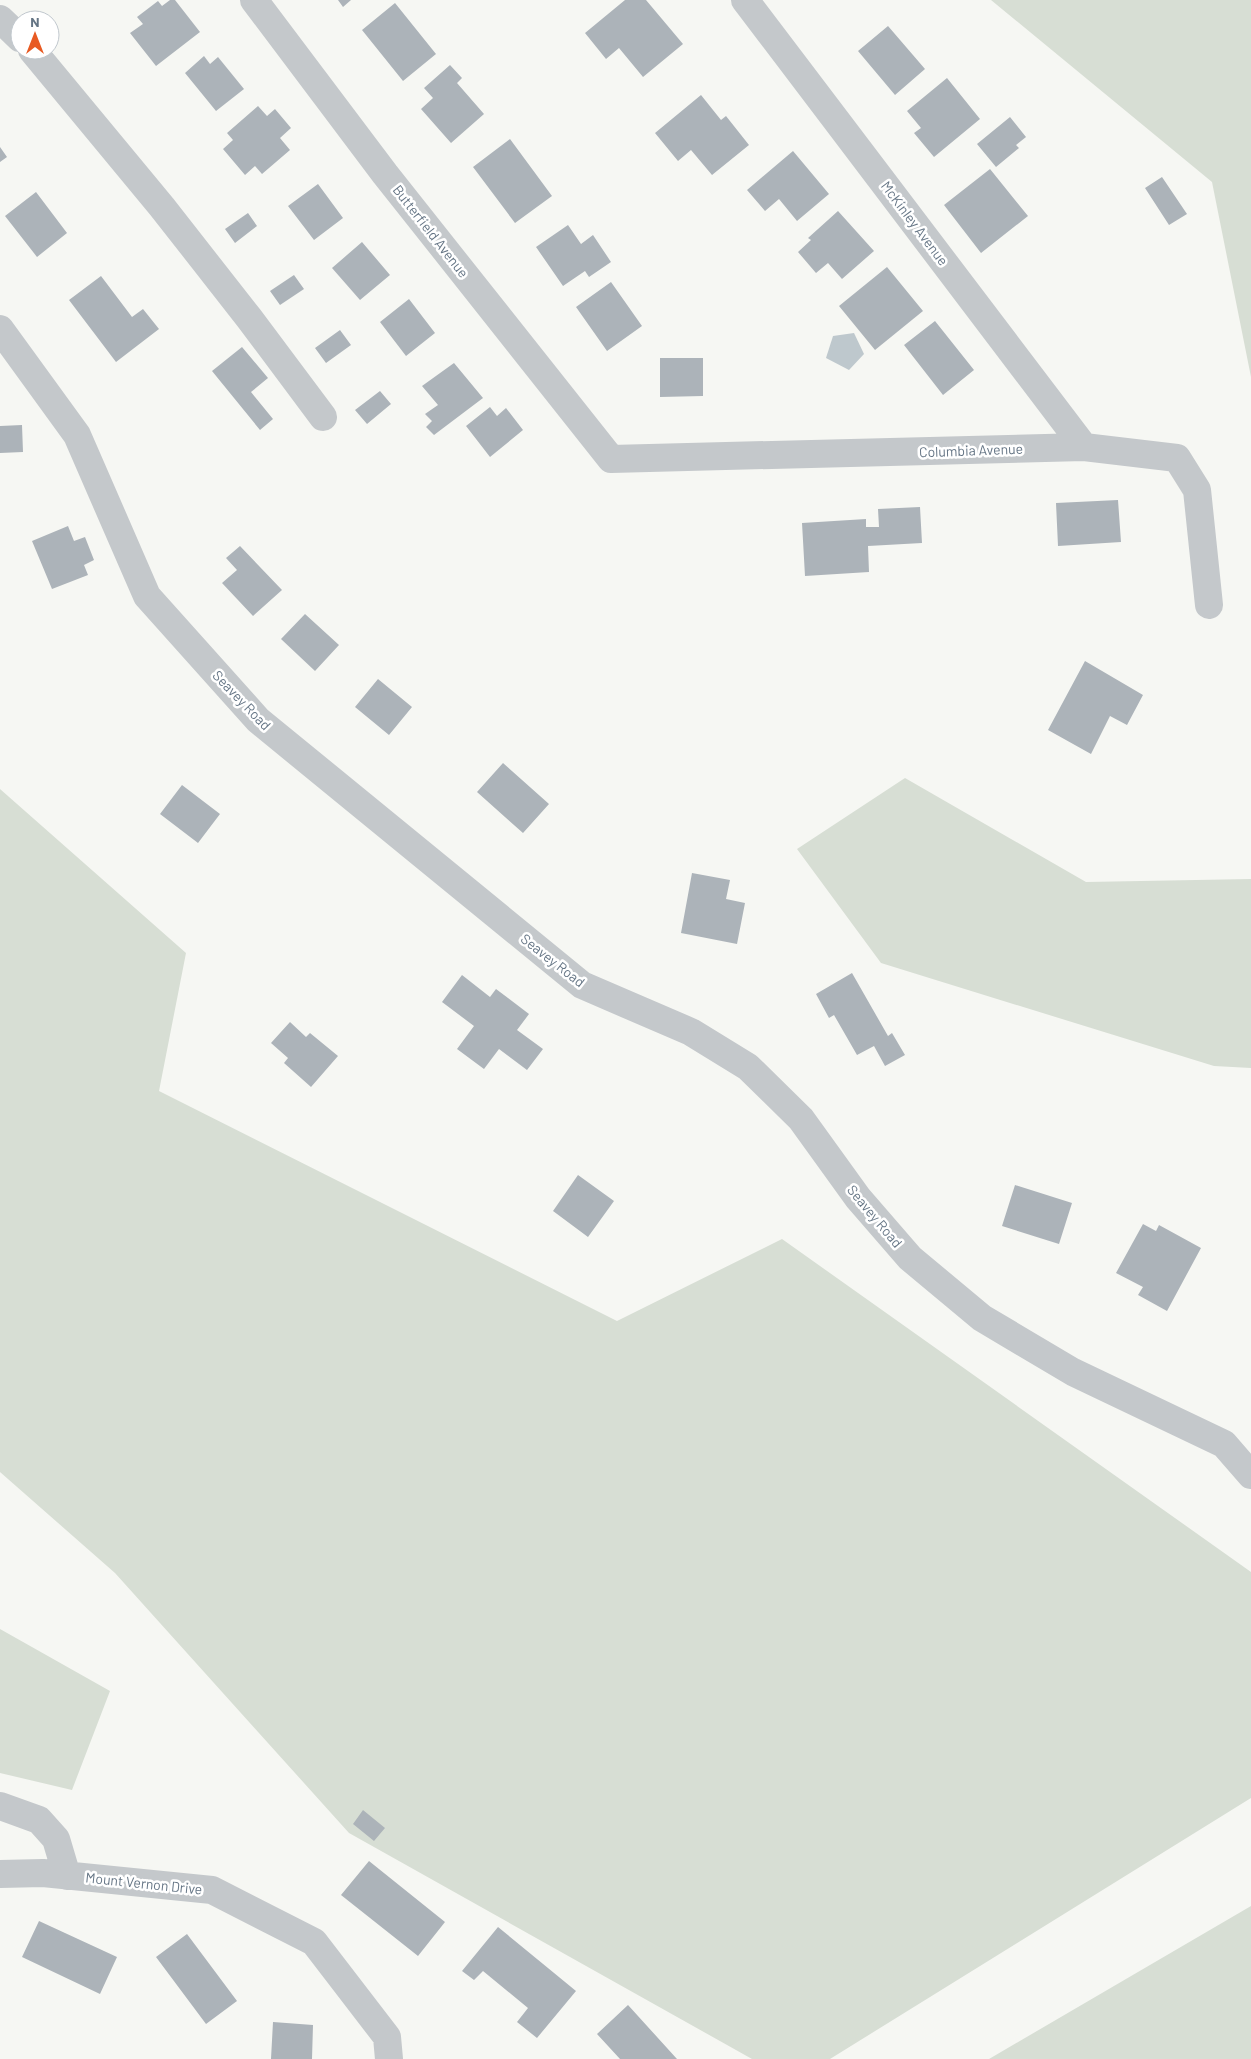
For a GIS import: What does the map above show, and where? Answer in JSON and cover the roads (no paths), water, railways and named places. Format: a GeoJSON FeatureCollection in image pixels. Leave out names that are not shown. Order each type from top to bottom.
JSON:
{"type":"FeatureCollection","features":[{"type":"Feature","properties":{"kind":"street","name":"Butterfield Avenue"},"geometry":{"type":"LineString","coordinates":[[254,0],[386,174],[611,459]]}},
{"type":"Feature","properties":{"kind":"street","name":"McKinley Avenue"},"geometry":{"type":"LineString","coordinates":[[745,0],[1084,447]]}},
{"type":"Feature","properties":{"kind":"street"},"geometry":{"type":"LineString","coordinates":[[0,19],[10,28]]}},
{"type":"Feature","properties":{"kind":"street"},"geometry":{"type":"LineString","coordinates":[[40,60],[168,214],[323,417]]}},
{"type":"Feature","properties":{"kind":"street","name":"Seavey Road"},"geometry":{"type":"LineString","coordinates":[[0,329],[77,435],[147,596],[258,720],[582,985],[691,1032],[748,1068],[801,1119],[858,1198],[910,1258],[982,1318],[1073,1372],[1224,1444],[1251,1475]]}},
{"type":"Feature","properties":{"kind":"street","name":"Columbia Avenue"},"geometry":{"type":"LineString","coordinates":[[611,459],[1084,447],[1177,458],[1197,490],[1209,605]]}},
{"type":"Feature","properties":{"kind":"street"},"geometry":{"type":"LineString","coordinates":[[0,1806],[39,1820],[56,1840],[68,1876]]}},
{"type":"Feature","properties":{"kind":"street","name":"Mount Vernon Drive"},"geometry":{"type":"LineString","coordinates":[[0,1874],[43,1873],[212,1890],[314,1942],[387,2037],[389,2059]]}}]}
